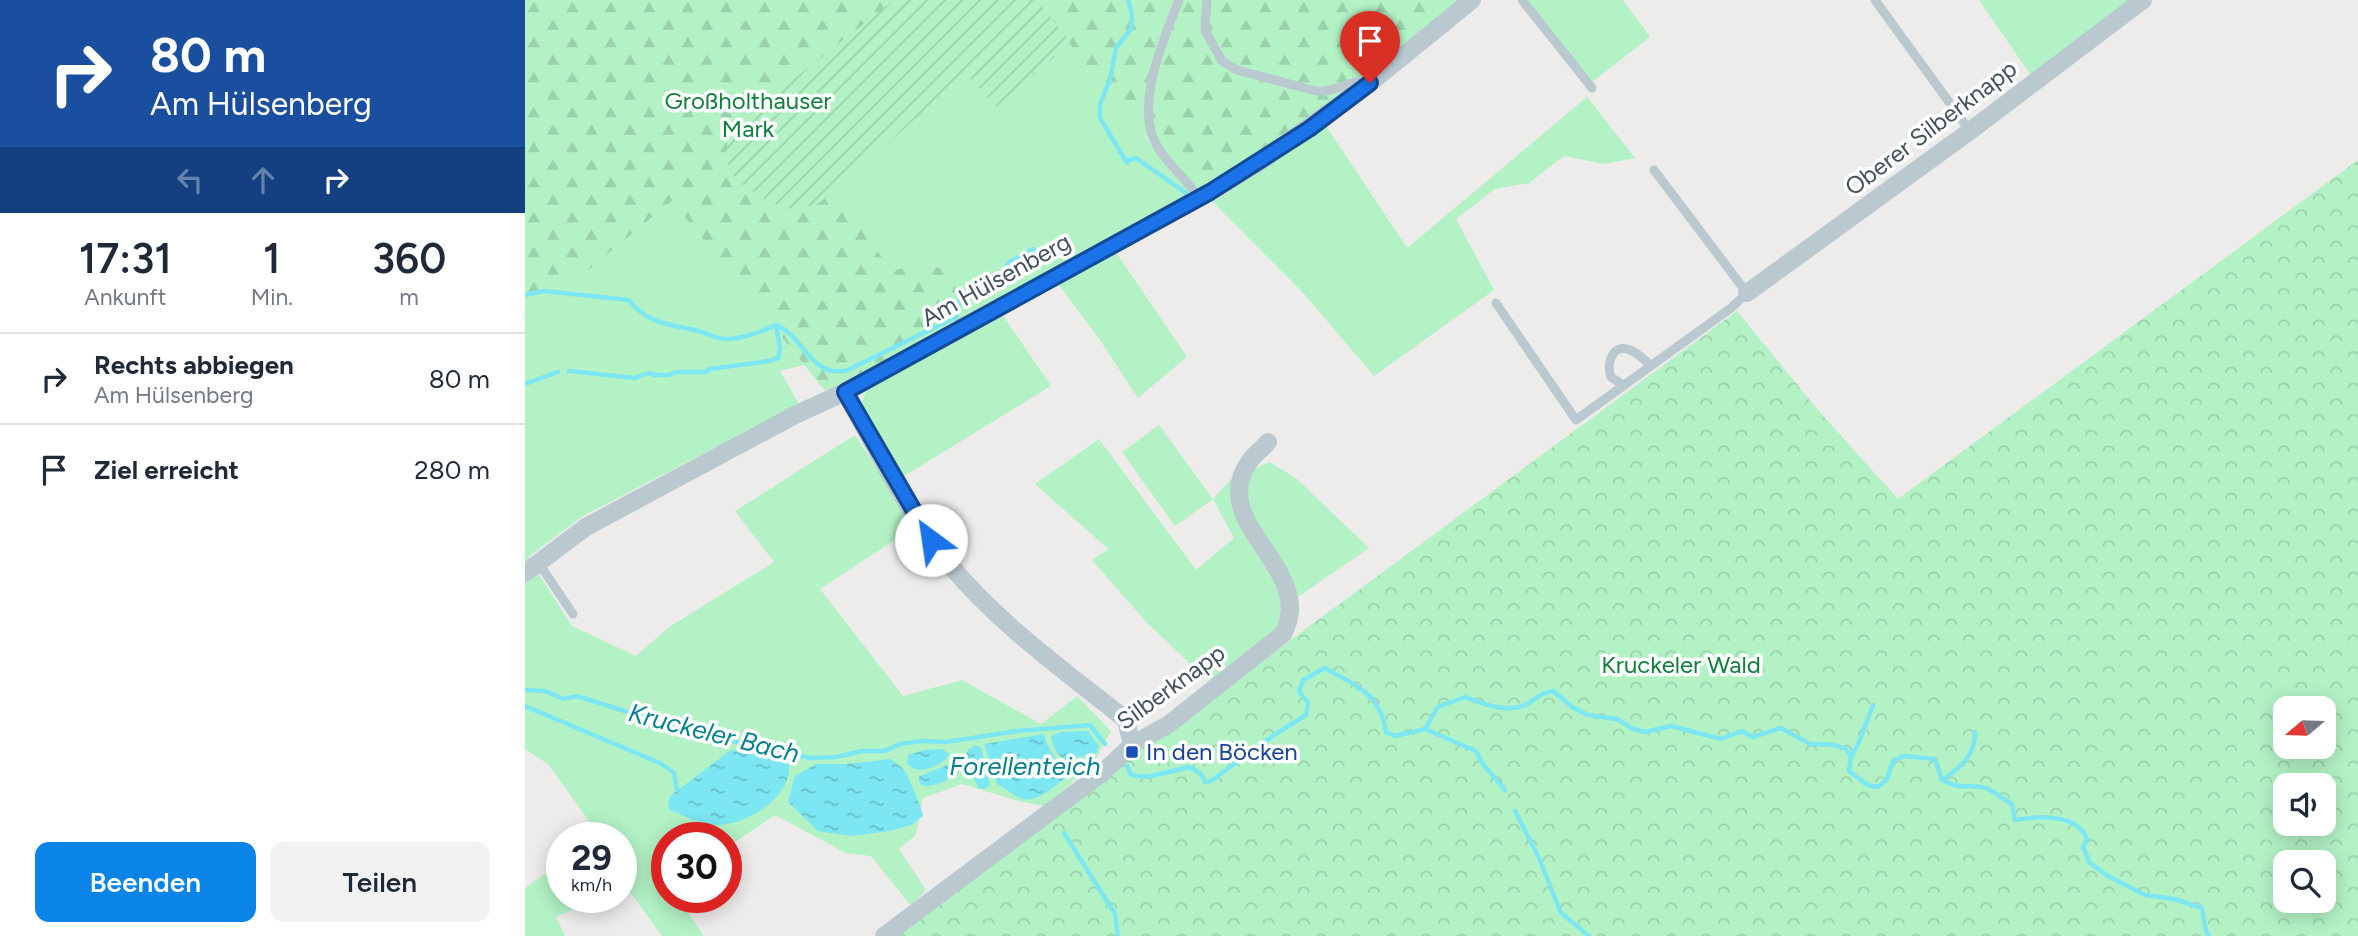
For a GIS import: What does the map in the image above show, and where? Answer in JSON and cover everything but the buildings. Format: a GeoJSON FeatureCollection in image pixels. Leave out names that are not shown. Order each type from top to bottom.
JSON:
{"type":"FeatureCollection","features":[{"type":"Feature","properties":{"kind":"street","name":"Am Hülsenberg"},"geometry":{"type":"LineString","coordinates":[[531,568],[586,527],[795,415],[845,392],[1199,198],[1309,129],[1472,0]]}},
{"type":"Feature","properties":{"kind":"street","name":"Oberer Silberknapp"},"geometry":{"type":"LineString","coordinates":[[1747,293],[1970,131],[2143,0]]}},
{"type":"Feature","properties":{"kind":"street"},"geometry":{"type":"LineString","coordinates":[[845,392],[920,523],[951,567],[1004,621],[1126,720],[1132,745]]}},
{"type":"Feature","properties":{"kind":"street","name":"Silberknapp"},"geometry":{"type":"LineString","coordinates":[[884,936],[1103,773],[1132,745],[1170,724],[1283,634],[1291,610],[1287,588],[1278,567],[1247,523],[1240,503],[1241,483],[1248,463],[1268,442]]}},
{"type":"Feature","properties":{"kind":"lane"},"geometry":{"type":"LineString","coordinates":[[1179,0],[1164,38],[1148,112],[1153,138],[1199,198]]}},
{"type":"Feature","properties":{"kind":"lane"},"geometry":{"type":"LineString","coordinates":[[1207,0],[1205,30],[1222,61],[1237,70],[1317,91],[1328,92],[1359,80],[1370,83]]}},
{"type":"Feature","properties":{"kind":"lane"},"geometry":{"type":"LineString","coordinates":[[1522,0],[1592,88]]}},
{"type":"Feature","properties":{"kind":"lane"},"geometry":{"type":"LineString","coordinates":[[1875,0],[1970,131]]}},
{"type":"Feature","properties":{"kind":"lane"},"geometry":{"type":"LineString","coordinates":[[1654,170],[1747,293]]}},
{"type":"Feature","properties":{"kind":"lane","name":"Oberer Silberknapp"},"geometry":{"type":"LineString","coordinates":[[1496,303],[1576,420],[1747,293]]}},
{"type":"Feature","properties":{"kind":"lane"},"geometry":{"type":"LineString","coordinates":[[1623,386],[1611,377],[1608,369],[1608,361],[1612,355],[1625,349],[1631,350],[1650,365]]}},
{"type":"Feature","properties":{"kind":"lane"},"geometry":{"type":"LineString","coordinates":[[531,568],[573,614]]}},
{"type":"Feature","properties":{"kind":"green space","name":"Großholthauser Mark"},"geometry":{"type":"Polygon","coordinates":[[[525,0],[1466,0],[1297,134],[1191,197],[1153,144],[1125,115],[1070,44],[996,107],[967,74],[833,191],[892,271],[922,264],[945,269],[971,313],[826,392],[672,201],[566,288],[525,317],[525,0]]]}},
{"type":"Feature","properties":{"kind":"green space"},"geometry":{"type":"Polygon","coordinates":[[[894,0],[1037,0],[1070,42],[996,107],[967,74],[819,203],[798,209],[783,207],[743,185],[735,177],[727,161],[727,144],[732,128],[894,0]]]}},
{"type":"Feature","properties":{"kind":"green space"},"geometry":{"type":"Polygon","coordinates":[[[1526,0],[1623,0],[1650,37],[1592,82],[1526,0]]]}},
{"type":"Feature","properties":{"kind":"green space"},"geometry":{"type":"Polygon","coordinates":[[[1979,0],[2133,0],[2032,77],[1979,0]]]}},
{"type":"Feature","properties":{"kind":"green space"},"geometry":{"type":"Polygon","coordinates":[[[1070,44],[1191,197],[971,313],[945,269],[922,264],[892,272],[833,191],[967,74],[996,107],[1070,44]]]}},
{"type":"Feature","properties":{"kind":"green space"},"geometry":{"type":"Polygon","coordinates":[[[1587,97],[1635,158],[1604,164],[1564,156],[1529,183],[1495,189],[1456,219],[1494,290],[1374,376],[1305,295],[1213,202],[1326,126],[1407,248],[1587,97]]]}},
{"type":"Feature","properties":{"kind":"green space","name":"Kruckeler Wald"},"geometry":{"type":"Polygon","coordinates":[[[2358,160],[2358,936],[893,936],[1737,311],[1817,409],[1898,499],[2358,160]]]}},
{"type":"Feature","properties":{"kind":"green space"},"geometry":{"type":"Polygon","coordinates":[[[672,201],[804,365],[780,371],[799,404],[583,516],[528,557],[572,626],[636,656],[669,627],[774,562],[735,511],[855,435],[915,527],[820,589],[903,696],[962,680],[1041,724],[1077,696],[1111,731],[1093,764],[1045,806],[962,784],[923,798],[916,835],[899,849],[926,890],[911,906],[871,856],[846,853],[775,815],[742,837],[742,822],[651,822],[651,913],[688,913],[704,936],[662,936],[637,902],[637,822],[590,822],[548,764],[525,749],[525,317],[566,288],[672,201]]]}},
{"type":"Feature","properties":{"kind":"green space"},"geometry":{"type":"Polygon","coordinates":[[[1111,245],[1187,357],[1138,398],[1100,340],[1053,277],[1111,245]]]}},
{"type":"Feature","properties":{"kind":"green space"},"geometry":{"type":"Polygon","coordinates":[[[1000,311],[1051,386],[901,478],[861,405],[867,388],[1000,311]]]}},
{"type":"Feature","properties":{"kind":"green space"},"geometry":{"type":"Polygon","coordinates":[[[1159,425],[1213,499],[1175,526],[1122,452],[1159,425]]]}},
{"type":"Feature","properties":{"kind":"green space"},"geometry":{"type":"Polygon","coordinates":[[[1099,439],[1196,570],[1234,538],[1213,499],[1232,478],[1270,462],[1297,479],[1369,548],[1298,597],[1300,612],[1289,635],[1217,689],[1147,623],[1092,560],[1108,549],[1035,484],[1099,439]]]}},
{"type":"Feature","properties":{"kind":"green space"},"geometry":{"type":"Polygon","coordinates":[[[546,873],[546,913],[565,913],[556,917],[565,936],[525,936],[525,888],[546,873]]]}},
{"type":"Feature","properties":{"kind":"water","name":"Forellenteich"},"geometry":{"type":"Polygon","coordinates":[[[1088,731],[1099,746],[1096,753],[1066,760],[1055,750],[1051,736],[1061,732],[1088,731]]]}},
{"type":"Feature","properties":{"kind":"water","name":"Forellenteich"},"geometry":{"type":"Polygon","coordinates":[[[1044,734],[1065,778],[1043,795],[1030,799],[1018,797],[997,784],[984,744],[1044,734]]]}},
{"type":"Feature","properties":{"kind":"water","name":"Forellenteich"},"geometry":{"type":"Polygon","coordinates":[[[976,745],[981,747],[990,785],[985,789],[978,788],[965,755],[976,745]]]}},
{"type":"Feature","properties":{"kind":"water"},"geometry":{"type":"Polygon","coordinates":[[[942,749],[950,754],[936,766],[917,769],[907,763],[908,755],[924,750],[942,749]]]}},
{"type":"Feature","properties":{"kind":"water"},"geometry":{"type":"Polygon","coordinates":[[[731,750],[789,764],[788,777],[773,800],[761,810],[733,822],[699,822],[670,810],[670,796],[731,750]]]}},
{"type":"Feature","properties":{"kind":"water"},"geometry":{"type":"Polygon","coordinates":[[[891,759],[905,771],[923,816],[911,825],[890,831],[851,836],[818,831],[788,802],[795,776],[816,764],[891,759]]]}},
{"type":"Feature","properties":{"kind":"water"},"geometry":{"type":"Polygon","coordinates":[[[947,765],[952,767],[954,774],[951,777],[934,785],[921,785],[918,779],[920,776],[947,765]]]}},
{"type":"Feature","properties":{"kind":"waterway"},"geometry":{"type":"LineString","coordinates":[[1127,163],[1100,118],[1100,104],[1110,80],[1116,48],[1131,29],[1132,14],[1128,0]]}},
{"type":"Feature","properties":{"kind":"waterway"},"geometry":{"type":"LineString","coordinates":[[1126,161],[1136,158],[1186,193]]}},
{"type":"Feature","properties":{"kind":"waterway"},"geometry":{"type":"LineString","coordinates":[[976,288],[998,277],[1010,262],[1033,249]]}},
{"type":"Feature","properties":{"kind":"waterway"},"geometry":{"type":"LineString","coordinates":[[525,295],[544,291],[629,300],[653,319],[722,339],[747,336],[776,325],[790,334],[814,361],[831,371],[846,371],[956,317],[960,299]]}},
{"type":"Feature","properties":{"kind":"waterway"},"geometry":{"type":"LineString","coordinates":[[569,371],[635,378],[648,373],[669,375],[676,372],[705,372],[710,369],[769,361],[778,358],[780,348],[776,325]]}},
{"type":"Feature","properties":{"kind":"waterway"},"geometry":{"type":"LineString","coordinates":[[525,384],[558,372]]}},
{"type":"Feature","properties":{"kind":"waterway","name":"Kruckeler Bach"},"geometry":{"type":"LineString","coordinates":[[1127,766],[1131,775],[1147,777],[1190,767],[1201,774],[1205,782],[1211,781],[1306,715],[1308,703],[1299,691],[1303,680],[1325,668],[1365,692],[1379,708],[1386,732],[1395,736],[1425,729],[1438,707],[1465,697],[1496,707],[1512,708],[1520,707],[1553,691],[1572,707],[1588,715],[1617,719],[1633,729],[1645,732],[1671,726],[1721,739],[1742,731],[1753,737],[1781,728],[1810,744],[1835,745],[1846,749],[1851,757],[1849,771],[1867,785],[1878,787],[1887,779],[1893,761],[1903,756],[1935,759],[1942,780],[1957,786],[1990,790],[2012,804],[2015,820],[2045,817],[2075,824],[2087,839],[2083,847],[2090,863],[2108,876],[2145,895],[2174,899],[2202,908],[2209,936]]}},
{"type":"Feature","properties":{"kind":"waterway","name":"Kruckeler Bach"},"geometry":{"type":"LineString","coordinates":[[525,690],[545,691],[564,699],[577,696],[691,732],[811,758],[836,757],[862,751],[885,751],[900,744],[922,741],[946,742],[1017,731],[1090,725],[1105,744]]}},
{"type":"Feature","properties":{"kind":"waterway"},"geometry":{"type":"LineString","coordinates":[[1851,757],[1873,705]]}},
{"type":"Feature","properties":{"kind":"waterway"},"geometry":{"type":"LineString","coordinates":[[525,706],[660,763],[674,773],[677,790]]}},
{"type":"Feature","properties":{"kind":"waterway"},"geometry":{"type":"LineString","coordinates":[[1425,729],[1476,751],[1483,764],[1505,790]]}},
{"type":"Feature","properties":{"kind":"waterway"},"geometry":{"type":"LineString","coordinates":[[1942,780],[1966,760],[1973,748],[1975,732]]}},
{"type":"Feature","properties":{"kind":"waterway"},"geometry":{"type":"LineString","coordinates":[[1515,811],[1539,858],[1561,913],[1589,936]]}},
{"type":"Feature","properties":{"kind":"waterway"},"geometry":{"type":"LineString","coordinates":[[1064,833],[1115,914],[1118,936]]}},
{"type":"Feature","properties":{"kind":"place","name":"In den Böcken"},"geometry":{"type":"Point","coordinates":[1132,752]}},
{"type":"Feature","properties":{"kind":"route"},"geometry":{"type":"LineString","coordinates":[[931,540],[845,392],[1210,192],[1309,129],[1370,83]]}}]}
